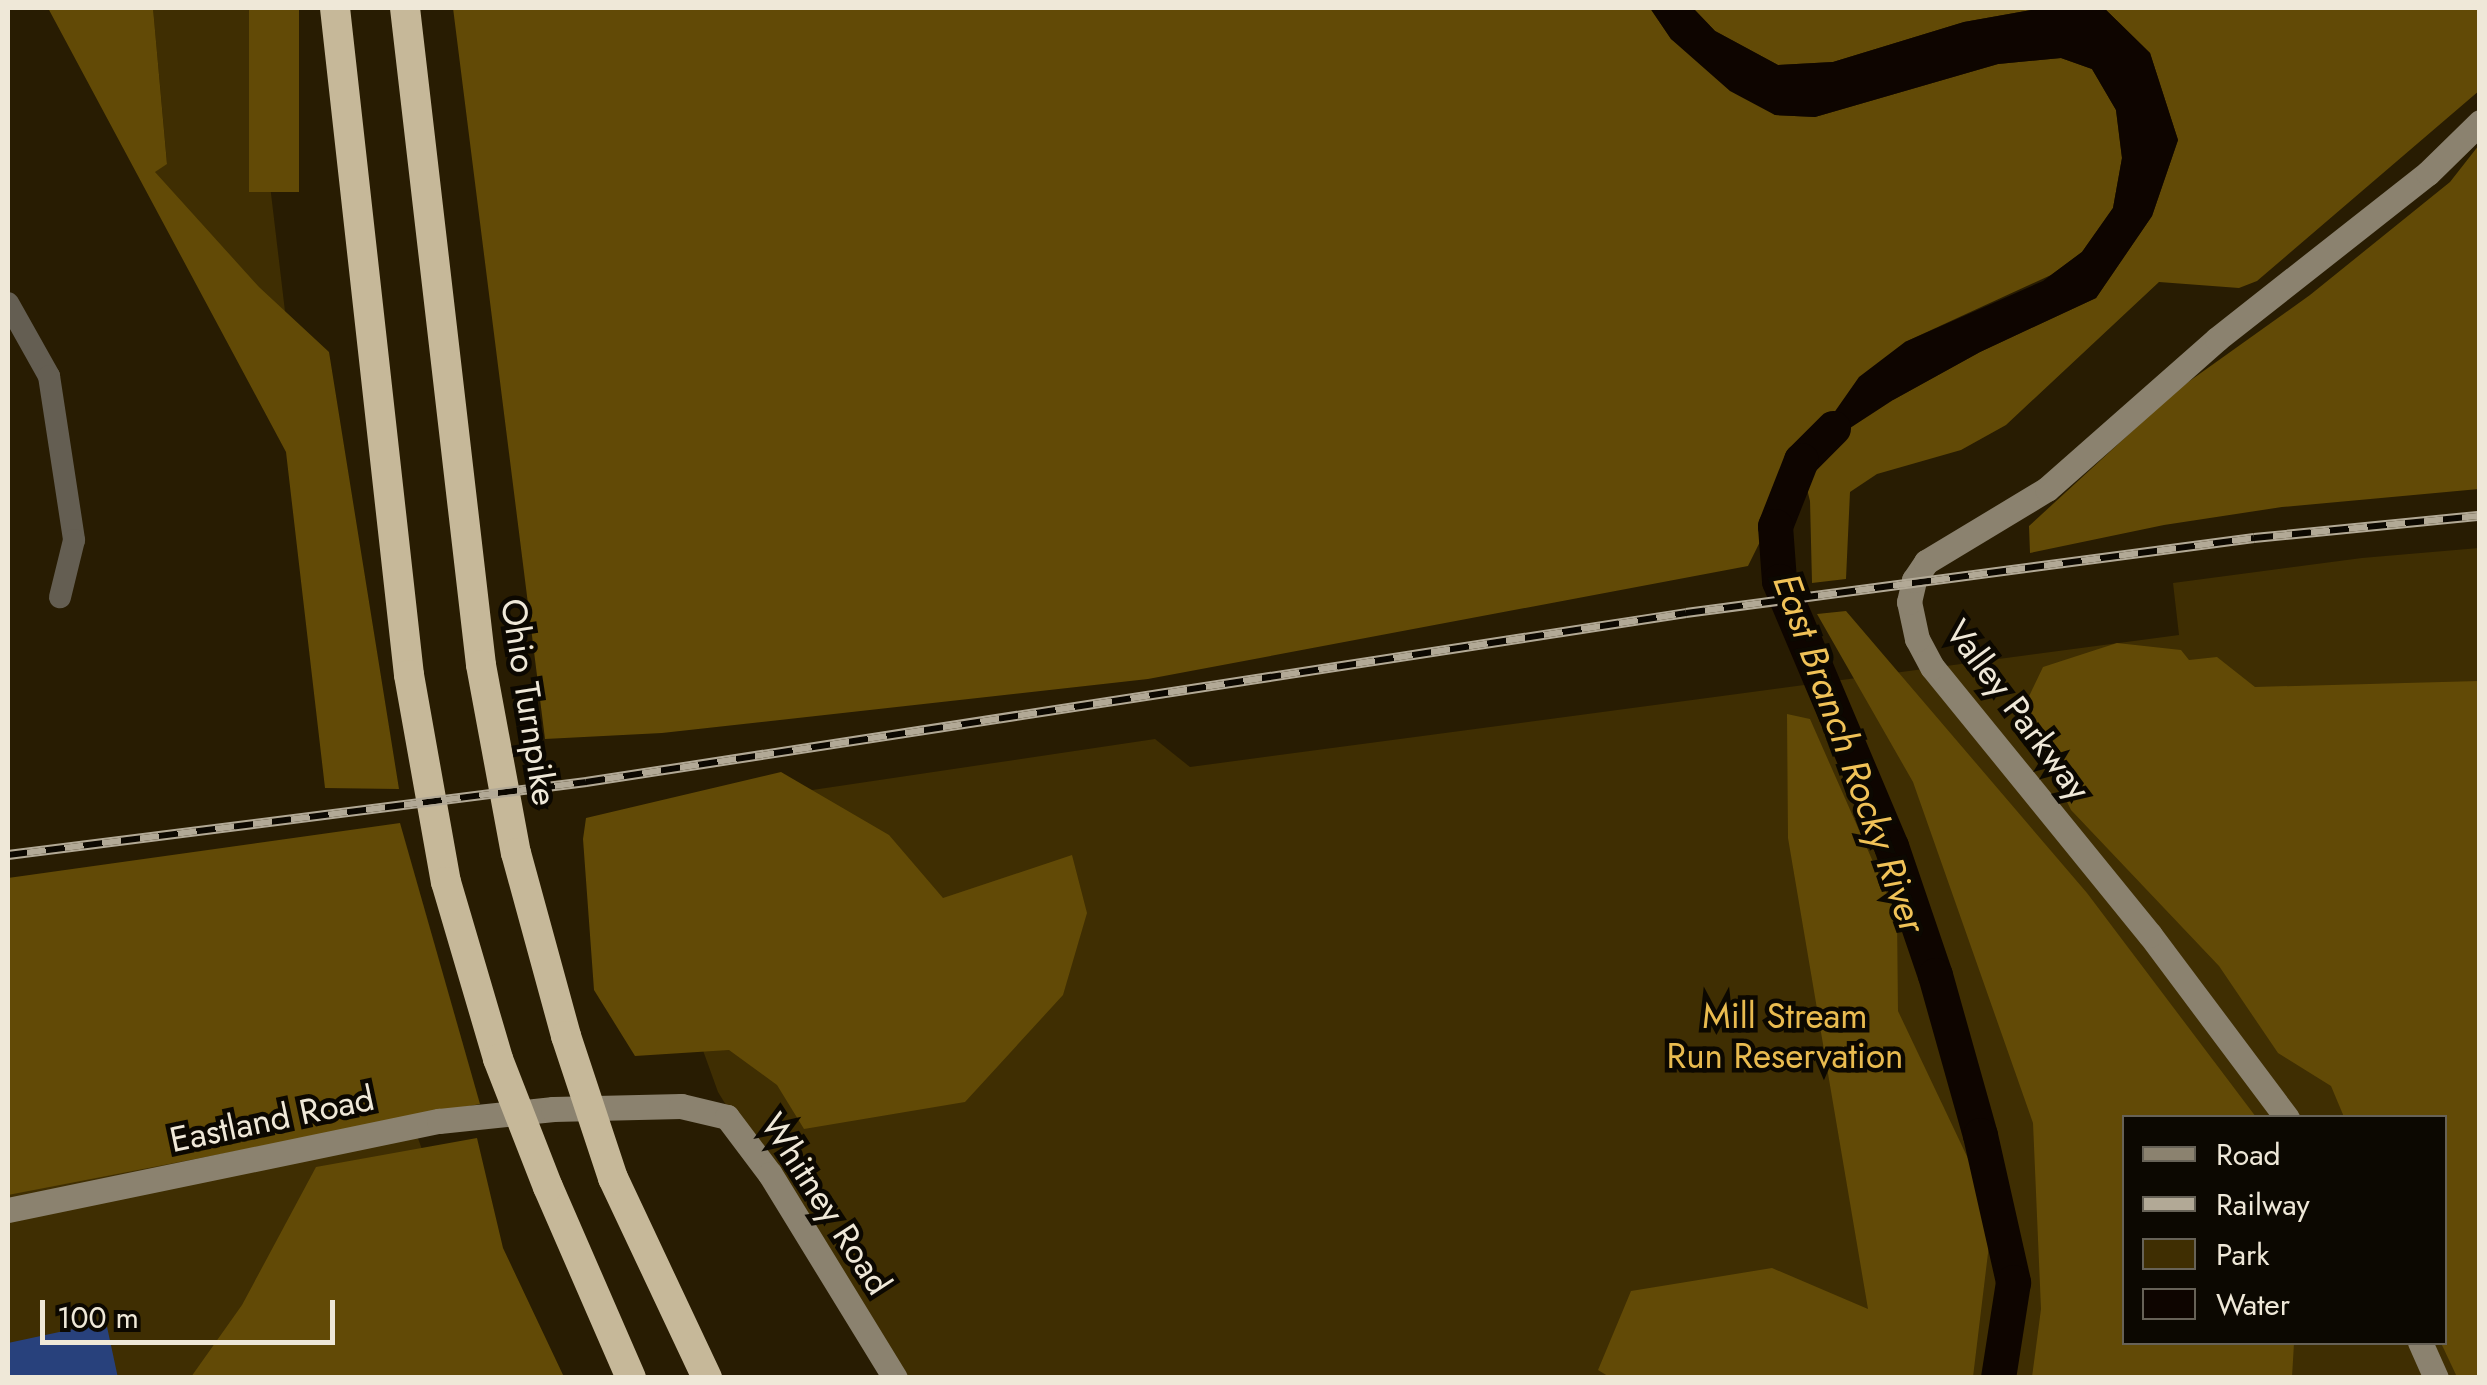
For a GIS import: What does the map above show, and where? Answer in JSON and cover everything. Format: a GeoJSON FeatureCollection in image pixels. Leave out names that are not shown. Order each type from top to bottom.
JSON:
{"type":"FeatureCollection","features":[{"type":"Feature","properties":{"kind":"highway"},"geometry":{"type":"LineString","coordinates":[[335,8],[408,674],[446,882],[498,1059],[630,1378]]}},
{"type":"Feature","properties":{"kind":"highway","name":"Ohio Turnpike"},"geometry":{"type":"LineString","coordinates":[[405,8],[481,665],[516,852],[566,1036],[613,1178],[706,1378]]}},
{"type":"Feature","properties":{"kind":"street","name":"Valley Parkway"},"geometry":{"type":"LineString","coordinates":[[2285,1115],[2150,935],[1932,667],[1916,639],[1909,602],[1914,580],[1926,562],[2047,489],[2216,339],[2428,173],[2480,122]]}},
{"type":"Feature","properties":{"kind":"street"},"geometry":{"type":"LineString","coordinates":[[8,303],[49,376],[74,540],[60,597]]}},
{"type":"Feature","properties":{"kind":"street","name":"Whitney Road"},"geometry":{"type":"LineString","coordinates":[[553,1109],[681,1106],[727,1117],[770,1174],[895,1378]]}},
{"type":"Feature","properties":{"kind":"street","name":"Eastland Road"},"geometry":{"type":"LineString","coordinates":[[8,1210],[439,1121],[553,1109]]}},
{"type":"Feature","properties":{"kind":"street"},"geometry":{"type":"LineString","coordinates":[[2421,1345],[2436,1378]]}},
{"type":"Feature","properties":{"kind":"green space"},"geometry":{"type":"Polygon","coordinates":[[[153,8],[249,8],[296,404],[154,171],[167,163],[153,8]]]}},
{"type":"Feature","properties":{"kind":"green space","name":"Mill Stream Run Reservation"},"geometry":{"type":"Polygon","coordinates":[[[2479,548],[2479,1377],[893,1377],[718,1092],[696,1031],[638,816],[1155,739],[1190,767],[2179,635],[2173,583],[2362,558],[2479,548]]]}},
{"type":"Feature","properties":{"kind":"green space"},"geometry":{"type":"Polygon","coordinates":[[[8,905],[415,1130],[462,1260],[513,1377],[8,1377],[8,905]]]}},
{"type":"Feature","properties":{"kind":"shaded area"},"geometry":{"type":"Polygon","coordinates":[[[48,8],[153,8],[167,164],[155,172],[259,287],[329,352],[399,789],[325,788],[286,452],[48,8]]]}},
{"type":"Feature","properties":{"kind":"shaded area"},"geometry":{"type":"Polygon","coordinates":[[[249,8],[299,8],[299,192],[249,192],[249,8]]]}},
{"type":"Feature","properties":{"kind":"shaded area"},"geometry":{"type":"Polygon","coordinates":[[[453,8],[1650,8],[1671,39],[1775,115],[1815,117],[1998,64],[2061,58],[2092,69],[2116,110],[2122,158],[2113,208],[2082,252],[2051,275],[1905,342],[1893,400],[1980,352],[2096,298],[2152,216],[2178,140],[2150,53],[2104,8],[2479,8],[2480,90],[2257,281],[2239,288],[2159,282],[2006,425],[1961,450],[1877,474],[1850,492],[1846,579],[1812,583],[1810,501],[1800,461],[1748,566],[1148,679],[662,733],[545,739],[453,8]]]}},
{"type":"Feature","properties":{"kind":"shaded area"},"geometry":{"type":"Polygon","coordinates":[[[1693,8],[2042,8],[1964,22],[1833,62],[1778,65],[1715,31],[1693,8]]]}},
{"type":"Feature","properties":{"kind":"shaded area"},"geometry":{"type":"Polygon","coordinates":[[[2479,145],[2479,489],[2282,507],[2164,525],[2030,553],[2029,526],[2177,390],[2310,295],[2450,182],[2479,145]]]}},
{"type":"Feature","properties":{"kind":"shaded area"},"geometry":{"type":"Polygon","coordinates":[[[1846,611],[2087,893],[2254,1115],[2122,1115],[2122,1345],[2294,1345],[2292,1377],[2032,1377],[2041,1309],[2033,1123],[1913,782],[1817,614],[1846,611]]]}},
{"type":"Feature","properties":{"kind":"shaded area"},"geometry":{"type":"Polygon","coordinates":[[[2117,643],[2181,650],[2189,660],[2217,657],[2255,687],[2479,681],[2479,1377],[2457,1377],[2442,1345],[2447,1345],[2447,1115],[2343,1115],[2331,1086],[2278,1053],[2219,966],[2071,810],[2022,711],[2043,667],[2117,643]]]}},
{"type":"Feature","properties":{"kind":"shaded area"},"geometry":{"type":"Polygon","coordinates":[[[1787,714],[1810,719],[1897,916],[1898,1011],[1973,1169],[1989,1245],[1973,1377],[1611,1378],[1598,1370],[1631,1291],[1772,1268],[1868,1309],[1788,838],[1787,714]]]}},
{"type":"Feature","properties":{"kind":"shaded area"},"geometry":{"type":"Polygon","coordinates":[[[781,772],[889,835],[943,898],[1072,855],[1087,913],[1063,995],[965,1102],[804,1129],[777,1085],[729,1050],[635,1056],[594,990],[583,839],[586,818],[781,772]]]}},
{"type":"Feature","properties":{"kind":"shaded area"},"geometry":{"type":"Polygon","coordinates":[[[400,823],[480,1104],[8,1195],[8,878],[400,823]]]}},
{"type":"Feature","properties":{"kind":"shaded area"},"geometry":{"type":"Polygon","coordinates":[[[477,1138],[503,1248],[564,1377],[191,1377],[242,1305],[316,1167],[477,1138]]]}},
{"type":"Feature","properties":{"kind":"water"},"geometry":{"type":"Polygon","coordinates":[[[1650,8],[1693,8],[1715,31],[1778,65],[1833,62],[1964,22],[2042,8],[2104,8],[2150,53],[2178,140],[2152,216],[2096,298],[1980,352],[1893,400],[1801,460],[1859,377],[1905,342],[2043,281],[2082,252],[2113,208],[2122,158],[2116,110],[2092,69],[2061,58],[1998,64],[1815,117],[1775,115],[1730,91],[1671,39],[1650,8]]]}},
{"type":"Feature","properties":{"kind":"building"},"geometry":{"type":"Polygon","coordinates":[[[106,1322],[118,1378],[8,1378],[8,1343],[106,1322]]]}},
{"type":"Feature","properties":{"kind":"waterway","name":"East Branch Rocky River"},"geometry":{"type":"LineString","coordinates":[[1833,428],[1801,460],[1775,526],[1779,581],[1891,846],[1935,975],[1980,1135],[2013,1282],[1998,1378]]}},
{"type":"Feature","properties":{"kind":"railway"},"geometry":{"type":"LineString","coordinates":[[8,855],[586,782],[1686,613],[2254,538],[2480,516]]}}]}
